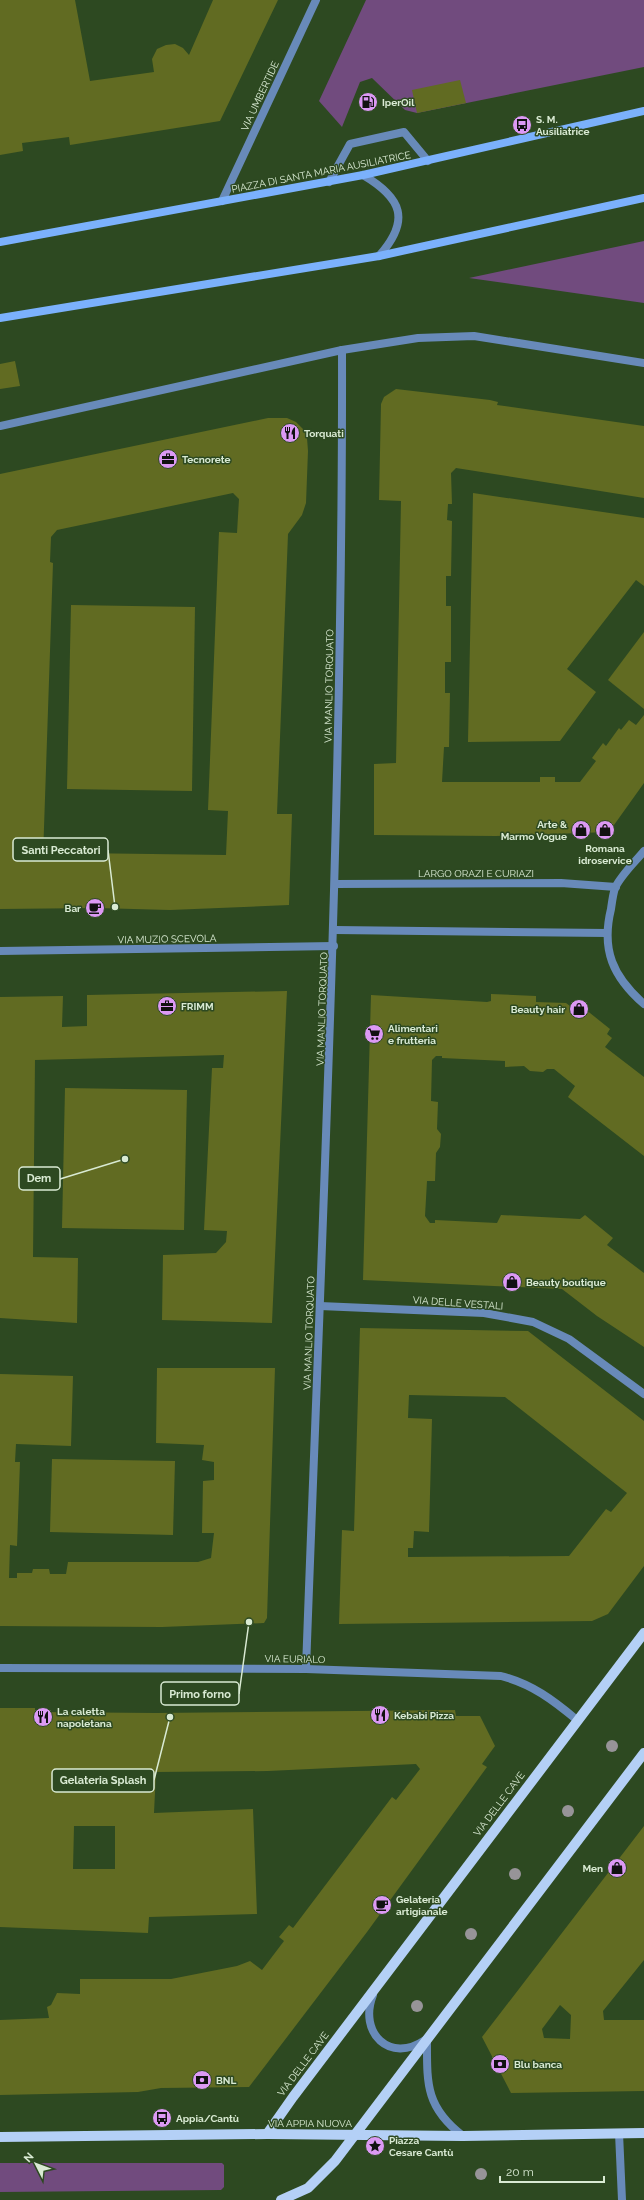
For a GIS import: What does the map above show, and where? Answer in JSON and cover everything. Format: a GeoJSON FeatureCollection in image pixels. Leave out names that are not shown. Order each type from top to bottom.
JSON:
{"type":"FeatureCollection","features":[{"type":"Feature","properties":{"kind":"main road","name":"PIAZZA DI SANTA MARIA AUSILIATRICE"},"geometry":{"type":"LineString","coordinates":[[0,242],[329,182],[644,111]]}},
{"type":"Feature","properties":{"kind":"main road"},"geometry":{"type":"LineString","coordinates":[[0,318],[379,256],[644,198]]}},
{"type":"Feature","properties":{"kind":"main road","name":"VIA DELLE CAVE"},"geometry":{"type":"LineString","coordinates":[[267,2134],[292,2097],[374,1991],[644,1633]]}},
{"type":"Feature","properties":{"kind":"main road","name":"VIA DELLE CAVE"},"geometry":{"type":"LineString","coordinates":[[355,2135],[644,1753]]}},
{"type":"Feature","properties":{"kind":"main road","name":"VIA APPIA NUOVA"},"geometry":{"type":"LineString","coordinates":[[0,2137],[267,2134],[463,2136],[644,2133]]}},
{"type":"Feature","properties":{"kind":"main road"},"geometry":{"type":"LineString","coordinates":[[281,2200],[297,2194],[318,2180],[355,2135]]}},
{"type":"Feature","properties":{"kind":"street","name":"VIA UMBERTIDE"},"geometry":{"type":"LineString","coordinates":[[222,201],[316,0]]}},
{"type":"Feature","properties":{"kind":"street"},"geometry":{"type":"LineString","coordinates":[[329,182],[350,144],[404,132],[428,160]]}},
{"type":"Feature","properties":{"kind":"street"},"geometry":{"type":"LineString","coordinates":[[363,175],[381,186],[391,195],[397,210],[398,226],[395,235],[379,256]]}},
{"type":"Feature","properties":{"kind":"street"},"geometry":{"type":"LineString","coordinates":[[0,426],[342,350],[418,338],[474,336],[644,362]]}},
{"type":"Feature","properties":{"kind":"street","name":"VIA MANLIO TORQUATO"},"geometry":{"type":"LineString","coordinates":[[306,1669],[335,930],[342,587],[342,350]]}},
{"type":"Feature","properties":{"kind":"street"},"geometry":{"type":"LineString","coordinates":[[644,851],[616,887],[607,933],[609,951],[616,972],[632,993],[644,1004]]}},
{"type":"Feature","properties":{"kind":"street","name":"LARGO ORAZI E CURIAZI"},"geometry":{"type":"LineString","coordinates":[[335,884],[561,882],[616,887]]}},
{"type":"Feature","properties":{"kind":"street"},"geometry":{"type":"LineString","coordinates":[[335,930],[607,933]]}},
{"type":"Feature","properties":{"kind":"street","name":"VIA MUZIO SCEVOLA"},"geometry":{"type":"LineString","coordinates":[[0,951],[334,946]]}},
{"type":"Feature","properties":{"kind":"street","name":"VIA DELLE VESTALI"},"geometry":{"type":"LineString","coordinates":[[320,1306],[484,1313],[533,1322],[569,1340],[644,1394]]}},
{"type":"Feature","properties":{"kind":"street","name":"VIA EURIALO"},"geometry":{"type":"LineString","coordinates":[[0,1668],[306,1669],[501,1676],[530,1686],[545,1694],[577,1720]]}},
{"type":"Feature","properties":{"kind":"street","name":"VIA DELLE CAVE"},"geometry":{"type":"LineString","coordinates":[[374,1991],[369,2005],[368,2018],[371,2029],[378,2039],[398,2048],[410,2047],[427,2039]]}},
{"type":"Feature","properties":{"kind":"street"},"geometry":{"type":"LineString","coordinates":[[427,2039],[427,2072],[431,2096],[442,2118],[463,2136]]}},
{"type":"Feature","properties":{"kind":"street"},"geometry":{"type":"LineString","coordinates":[[619,2133],[622,2200]]}},
{"type":"Feature","properties":{"kind":"shaded area"},"geometry":{"type":"Polygon","coordinates":[[[366,0],[644,0],[644,67],[417,113],[405,110],[372,78],[360,82],[342,127],[319,101],[366,0]]]}},
{"type":"Feature","properties":{"kind":"shaded area"},"geometry":{"type":"Polygon","coordinates":[[[644,241],[644,303],[469,278],[644,241]]]}},
{"type":"Feature","properties":{"kind":"shaded area"},"geometry":{"type":"Polygon","coordinates":[[[0,2163],[222,2163],[224,2165],[224,2187],[221,2190],[0,2192],[0,2163]]]}},
{"type":"Feature","properties":{"kind":"building"},"geometry":{"type":"Polygon","coordinates":[[[0,0],[75,0],[90,81],[154,72],[152,59],[157,49],[166,45],[175,44],[183,48],[189,55],[213,0],[278,0],[220,121],[70,145],[69,137],[22,143],[23,151],[0,155],[0,0]]]}},
{"type":"Feature","properties":{"kind":"building"},"geometry":{"type":"Polygon","coordinates":[[[460,80],[466,103],[417,113],[412,90],[460,80]]]}},
{"type":"Feature","properties":{"kind":"building"},"geometry":{"type":"Polygon","coordinates":[[[15,361],[20,386],[0,389],[0,364],[15,361]]]}},
{"type":"Feature","properties":{"kind":"building"},"geometry":{"type":"Polygon","coordinates":[[[396,389],[490,400],[498,402],[497,405],[644,426],[644,498],[456,468],[451,473],[452,504],[448,504],[447,520],[452,521],[451,576],[446,576],[446,606],[451,606],[451,662],[445,662],[445,693],[450,693],[449,747],[444,747],[442,782],[540,782],[540,777],[555,777],[555,782],[580,782],[596,761],[592,758],[603,743],[606,746],[619,728],[621,730],[629,720],[636,725],[644,715],[644,783],[609,832],[496,836],[374,835],[374,764],[396,763],[401,501],[379,500],[381,404],[384,397],[396,389]]]}},
{"type":"Feature","properties":{"kind":"building"},"geometry":{"type":"Polygon","coordinates":[[[268,418],[287,418],[296,422],[303,429],[307,438],[308,451],[306,503],[302,515],[288,534],[277,814],[292,814],[289,905],[170,910],[97,908],[0,909],[0,474],[268,418]],[[233,493],[57,530],[51,537],[50,562],[53,563],[43,857],[48,858],[55,851],[77,853],[226,855],[228,811],[208,810],[219,532],[237,533],[239,499],[233,493]]]}},
{"type":"Feature","properties":{"kind":"building"},"geometry":{"type":"Polygon","coordinates":[[[473,493],[644,518],[644,586],[636,580],[567,669],[596,692],[560,741],[468,742],[473,493]]]}},
{"type":"Feature","properties":{"kind":"building"},"geometry":{"type":"Polygon","coordinates":[[[71,605],[195,607],[192,791],[67,789],[71,605]]]}},
{"type":"Feature","properties":{"kind":"building"},"geometry":{"type":"Polygon","coordinates":[[[644,632],[644,709],[608,680],[644,632]]]}},
{"type":"Feature","properties":{"kind":"building"},"geometry":{"type":"Polygon","coordinates":[[[287,991],[272,1323],[162,1320],[163,1255],[216,1253],[226,1242],[227,1231],[204,1230],[212,1068],[223,1068],[224,1055],[35,1060],[33,1257],[78,1258],[77,1323],[0,1318],[0,997],[63,996],[62,1027],[87,1026],[87,995],[287,991]]]}},
{"type":"Feature","properties":{"kind":"building"},"geometry":{"type":"Polygon","coordinates":[[[491,994],[536,996],[536,1002],[566,1003],[570,1006],[575,1001],[610,1029],[607,1034],[612,1038],[605,1047],[644,1077],[644,1156],[568,1097],[575,1086],[554,1069],[547,1069],[543,1072],[530,1071],[524,1066],[505,1067],[505,1061],[442,1058],[442,1056],[436,1056],[432,1060],[431,1101],[438,1102],[437,1129],[441,1134],[440,1147],[436,1153],[435,1181],[427,1181],[425,1216],[430,1223],[435,1223],[435,1220],[497,1223],[501,1215],[580,1219],[585,1215],[613,1238],[607,1245],[644,1273],[644,1347],[597,1316],[562,1289],[363,1280],[371,995],[487,1002],[491,1001],[491,994]]]}},
{"type":"Feature","properties":{"kind":"building"},"geometry":{"type":"Polygon","coordinates":[[[65,1088],[187,1090],[184,1230],[62,1228],[65,1088]]]}},
{"type":"Feature","properties":{"kind":"building"},"geometry":{"type":"Polygon","coordinates":[[[360,1328],[528,1331],[644,1421],[644,1566],[608,1614],[592,1621],[339,1624],[342,1530],[354,1531],[360,1328]],[[409,1395],[408,1418],[432,1419],[429,1532],[414,1531],[413,1548],[408,1548],[408,1557],[569,1556],[606,1509],[611,1512],[627,1493],[505,1397],[409,1395]]]}},
{"type":"Feature","properties":{"kind":"building"},"geometry":{"type":"Polygon","coordinates":[[[157,1368],[275,1368],[267,1618],[264,1623],[162,1627],[0,1626],[0,1374],[73,1376],[71,1446],[16,1444],[15,1462],[20,1462],[17,1546],[10,1545],[9,1578],[17,1578],[17,1573],[32,1573],[33,1569],[49,1569],[50,1574],[66,1574],[68,1562],[198,1562],[211,1558],[214,1533],[202,1533],[203,1481],[214,1480],[214,1462],[202,1460],[204,1445],[156,1443],[157,1368]]]}},
{"type":"Feature","properties":{"kind":"building"},"geometry":{"type":"Polygon","coordinates":[[[52,1459],[175,1461],[173,1535],[50,1532],[52,1459]]]}},
{"type":"Feature","properties":{"kind":"building"},"geometry":{"type":"Polygon","coordinates":[[[0,1708],[35,1708],[35,1712],[156,1713],[455,1710],[456,1716],[480,1716],[495,1746],[482,1764],[487,1767],[367,1932],[249,2087],[161,2088],[138,2092],[0,2095],[0,2020],[49,2018],[47,2007],[51,2005],[57,1993],[80,1994],[80,1979],[171,1979],[237,1966],[250,1961],[262,1970],[284,1941],[279,1937],[289,1925],[293,1928],[392,1797],[396,1800],[420,1769],[416,1764],[268,1771],[156,1772],[154,1813],[253,1809],[257,1914],[149,1917],[148,1933],[0,1927],[0,1708]],[[74,1826],[73,1869],[115,1869],[115,1826],[74,1826]]]}},
{"type":"Feature","properties":{"kind":"building"},"geometry":{"type":"Polygon","coordinates":[[[644,1826],[644,1960],[603,2011],[604,2020],[644,2020],[644,2091],[511,2093],[482,2037],[644,1826]],[[560,2005],[542,2029],[544,2038],[570,2039],[571,2015],[560,2005]]]}},
{"type":"Feature","properties":{"kind":"place","name":"IperOil"},"geometry":{"type":"Point","coordinates":[368,102]}},
{"type":"Feature","properties":{"kind":"place","name":"S. M. Ausiliatrice"},"geometry":{"type":"Point","coordinates":[522,125]}},
{"type":"Feature","properties":{"kind":"place","name":"Torquati"},"geometry":{"type":"Point","coordinates":[290,433]}},
{"type":"Feature","properties":{"kind":"place","name":"Tecnorete"},"geometry":{"type":"Point","coordinates":[168,459]}},
{"type":"Feature","properties":{"kind":"place","name":"Arte & Marmo Vogue"},"geometry":{"type":"Point","coordinates":[581,830]}},
{"type":"Feature","properties":{"kind":"place","name":"Romana idroservice"},"geometry":{"type":"Point","coordinates":[605,830]}},
{"type":"Feature","properties":{"kind":"place","name":"Santi Peccatori"},"geometry":{"type":"Point","coordinates":[115,907]}},
{"type":"Feature","properties":{"kind":"place","name":"Bar"},"geometry":{"type":"Point","coordinates":[95,908]}},
{"type":"Feature","properties":{"kind":"place","name":"FRIMM"},"geometry":{"type":"Point","coordinates":[167,1006]}},
{"type":"Feature","properties":{"kind":"place","name":"Beauty hair"},"geometry":{"type":"Point","coordinates":[579,1009]}},
{"type":"Feature","properties":{"kind":"place","name":"Alimentari e frutteria"},"geometry":{"type":"Point","coordinates":[374,1034]}},
{"type":"Feature","properties":{"kind":"place","name":"Dem"},"geometry":{"type":"Point","coordinates":[125,1159]}},
{"type":"Feature","properties":{"kind":"place","name":"Beauty boutique"},"geometry":{"type":"Point","coordinates":[512,1282]}},
{"type":"Feature","properties":{"kind":"place","name":"Primo forno"},"geometry":{"type":"Point","coordinates":[249,1622]}},
{"type":"Feature","properties":{"kind":"place","name":"Kebabi Pizza"},"geometry":{"type":"Point","coordinates":[380,1715]}},
{"type":"Feature","properties":{"kind":"place","name":"La caletta napoletana"},"geometry":{"type":"Point","coordinates":[43,1717]}},
{"type":"Feature","properties":{"kind":"place","name":"Gelateria Splash"},"geometry":{"type":"Point","coordinates":[170,1717]}},
{"type":"Feature","properties":{"kind":"place","name":"Men"},"geometry":{"type":"Point","coordinates":[617,1868]}},
{"type":"Feature","properties":{"kind":"place","name":"Gelateria artigianale"},"geometry":{"type":"Point","coordinates":[382,1905]}},
{"type":"Feature","properties":{"kind":"place","name":"Blu banca"},"geometry":{"type":"Point","coordinates":[500,2064]}},
{"type":"Feature","properties":{"kind":"place","name":"BNL"},"geometry":{"type":"Point","coordinates":[202,2080]}},
{"type":"Feature","properties":{"kind":"place","name":"Appia/Cantù"},"geometry":{"type":"Point","coordinates":[162,2118]}},
{"type":"Feature","properties":{"kind":"place","name":"Piazza Cesare Cantù"},"geometry":{"type":"Point","coordinates":[375,2146]}}]}
